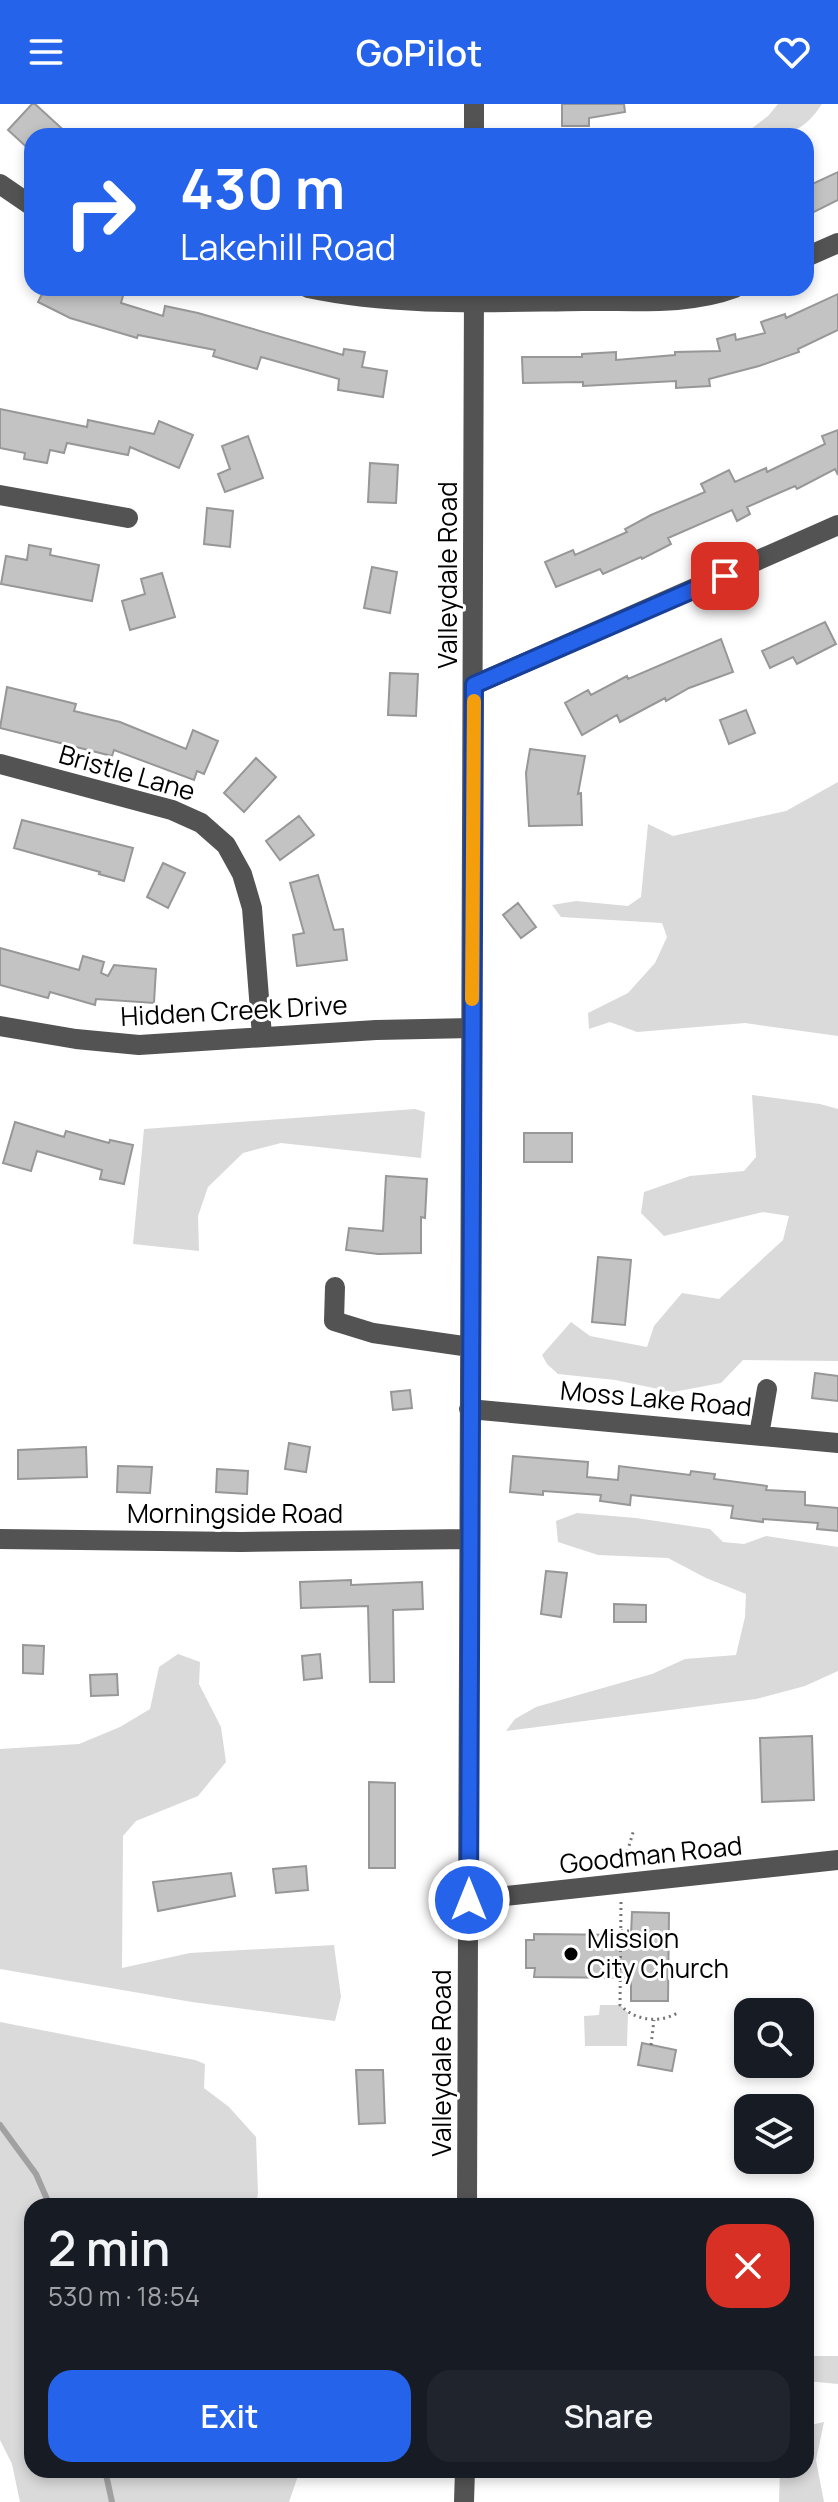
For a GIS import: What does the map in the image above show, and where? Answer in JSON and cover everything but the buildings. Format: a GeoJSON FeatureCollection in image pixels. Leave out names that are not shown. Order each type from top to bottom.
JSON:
{"type":"FeatureCollection","features":[{"type":"Feature","properties":{"kind":"street"},"geometry":{"type":"LineString","coordinates":[[474,104],[474,128]]}},
{"type":"Feature","properties":{"kind":"street"},"geometry":{"type":"LineString","coordinates":[[0,184],[24,200]]}},
{"type":"Feature","properties":{"kind":"street"},"geometry":{"type":"LineString","coordinates":[[814,254],[838,243]]}},
{"type":"Feature","properties":{"kind":"street"},"geometry":{"type":"LineString","coordinates":[[357,296],[375,299],[449,296]]}},
{"type":"Feature","properties":{"kind":"street","name":"Valleydale Road"},"geometry":{"type":"LineString","coordinates":[[467,2198],[474,296]]}},
{"type":"Feature","properties":{"kind":"street"},"geometry":{"type":"LineString","coordinates":[[517,296],[691,300],[706,296]]}},
{"type":"Feature","properties":{"kind":"street"},"geometry":{"type":"LineString","coordinates":[[0,495],[128,518]]}},
{"type":"Feature","properties":{"kind":"street"},"geometry":{"type":"LineString","coordinates":[[474,685],[838,525]]}},
{"type":"Feature","properties":{"kind":"street","name":"Bristle Lane"},"geometry":{"type":"LineString","coordinates":[[0,764],[172,810],[201,823],[226,845],[242,874],[252,908],[262,1036]]}},
{"type":"Feature","properties":{"kind":"street","name":"Hidden Creek Drive"},"geometry":{"type":"LineString","coordinates":[[0,1026],[76,1039],[139,1045],[262,1036],[472,1028]]}},
{"type":"Feature","properties":{"kind":"street"},"geometry":{"type":"LineString","coordinates":[[335,1287],[334,1321],[373,1333],[470,1347]]}},
{"type":"Feature","properties":{"kind":"street"},"geometry":{"type":"LineString","coordinates":[[759,1435],[767,1389]]}},
{"type":"Feature","properties":{"kind":"street","name":"Moss Lake Road"},"geometry":{"type":"LineString","coordinates":[[469,1409],[838,1443]]}},
{"type":"Feature","properties":{"kind":"street","name":"Morningside Road"},"geometry":{"type":"LineString","coordinates":[[0,1539],[241,1542],[469,1539]]}},
{"type":"Feature","properties":{"kind":"street","name":"Goodman Road"},"geometry":{"type":"LineString","coordinates":[[469,1900],[838,1860]]}},
{"type":"Feature","properties":{"kind":"street"},"geometry":{"type":"LineString","coordinates":[[464,2502],[465,2478]]}},
{"type":"Feature","properties":{"kind":"path"},"geometry":{"type":"LineString","coordinates":[[623,1860],[634,1829]]}},
{"type":"Feature","properties":{"kind":"path"},"geometry":{"type":"LineString","coordinates":[[621,1894],[620,2005],[628,2013],[654,2020],[670,2018],[679,2012]]}},
{"type":"Feature","properties":{"kind":"path"},"geometry":{"type":"LineString","coordinates":[[621,1931],[631,1931]]}},
{"type":"Feature","properties":{"kind":"path"},"geometry":{"type":"LineString","coordinates":[[651,2045],[654,2020]]}},
{"type":"Feature","properties":{"kind":"shaded area"},"geometry":{"type":"Polygon","coordinates":[[[778,104],[822,104],[798,128],[752,128],[778,104]]]}},
{"type":"Feature","properties":{"kind":"shaded area"},"geometry":{"type":"Polygon","coordinates":[[[838,782],[838,1036],[745,1023],[637,1032],[610,1022],[589,1029],[588,1013],[628,993],[655,963],[667,937],[662,923],[561,917],[552,905],[576,901],[628,906],[641,897],[648,824],[673,836],[786,811],[838,782]]]}},
{"type":"Feature","properties":{"kind":"shaded area"},"geometry":{"type":"Polygon","coordinates":[[[752,1095],[838,1109],[838,1361],[743,1360],[721,1383],[673,1392],[615,1380],[558,1374],[542,1355],[571,1322],[590,1336],[647,1347],[654,1326],[682,1293],[719,1299],[783,1240],[789,1216],[763,1212],[664,1236],[641,1213],[644,1192],[690,1176],[744,1171],[756,1157],[752,1095]]]}},
{"type":"Feature","properties":{"kind":"shaded area"},"geometry":{"type":"Polygon","coordinates":[[[415,1109],[425,1112],[421,1158],[281,1143],[243,1153],[208,1187],[198,1216],[199,1251],[133,1244],[144,1129],[415,1109]]]}},
{"type":"Feature","properties":{"kind":"shaded area"},"geometry":{"type":"Polygon","coordinates":[[[577,1513],[710,1529],[723,1542],[744,1544],[766,1536],[838,1547],[838,1671],[805,1686],[756,1699],[506,1731],[515,1719],[536,1707],[652,1674],[685,1659],[736,1655],[745,1617],[746,1594],[668,1558],[598,1555],[558,1542],[556,1521],[577,1513]]]}},
{"type":"Feature","properties":{"kind":"shaded area"},"geometry":{"type":"Polygon","coordinates":[[[178,1654],[200,1662],[199,1684],[221,1727],[226,1762],[198,1796],[136,1821],[123,1836],[122,1968],[190,1953],[334,1945],[341,1997],[335,2021],[192,2002],[0,1969],[0,1749],[79,1744],[120,1727],[150,1709],[159,1667],[178,1654]]]}},
{"type":"Feature","properties":{"kind":"shaded area"},"geometry":{"type":"Polygon","coordinates":[[[600,2005],[620,2005],[628,2013],[627,2046],[585,2046],[584,2016],[599,2015],[600,2005]]]}},
{"type":"Feature","properties":{"kind":"shaded area"},"geometry":{"type":"Polygon","coordinates":[[[0,2022],[205,2064],[204,2088],[229,2107],[256,2137],[257,2198],[24,2198],[24,2478],[297,2478],[289,2502],[20,2502],[12,2464],[0,2440],[0,2022]]]}},
{"type":"Feature","properties":{"kind":"shaded area"},"geometry":{"type":"Polygon","coordinates":[[[814,2356],[838,2356],[838,2384],[814,2382],[814,2356]]]}},
{"type":"Feature","properties":{"kind":"shaded area"},"geometry":{"type":"Polygon","coordinates":[[[824,2422],[816,2460],[824,2502],[779,2502],[780,2478],[814,2478],[814,2424],[824,2422]]]}},
{"type":"Feature","properties":{"kind":"waterway"},"geometry":{"type":"LineString","coordinates":[[0,2125],[36,2174],[46,2198]]}},
{"type":"Feature","properties":{"kind":"waterway"},"geometry":{"type":"LineString","coordinates":[[107,2478],[112,2502]]}},
{"type":"Feature","properties":{"kind":"slow traffic"},"geometry":{"type":"LineString","coordinates":[[472,999],[474,701]]}},
{"type":"Feature","properties":{"kind":"place","name":"Mission City Church"},"geometry":{"type":"Point","coordinates":[571,1954]}},
{"type":"Feature","properties":{"kind":"route"},"geometry":{"type":"LineString","coordinates":[[469,1900],[474,685],[725,576]]}}]}
